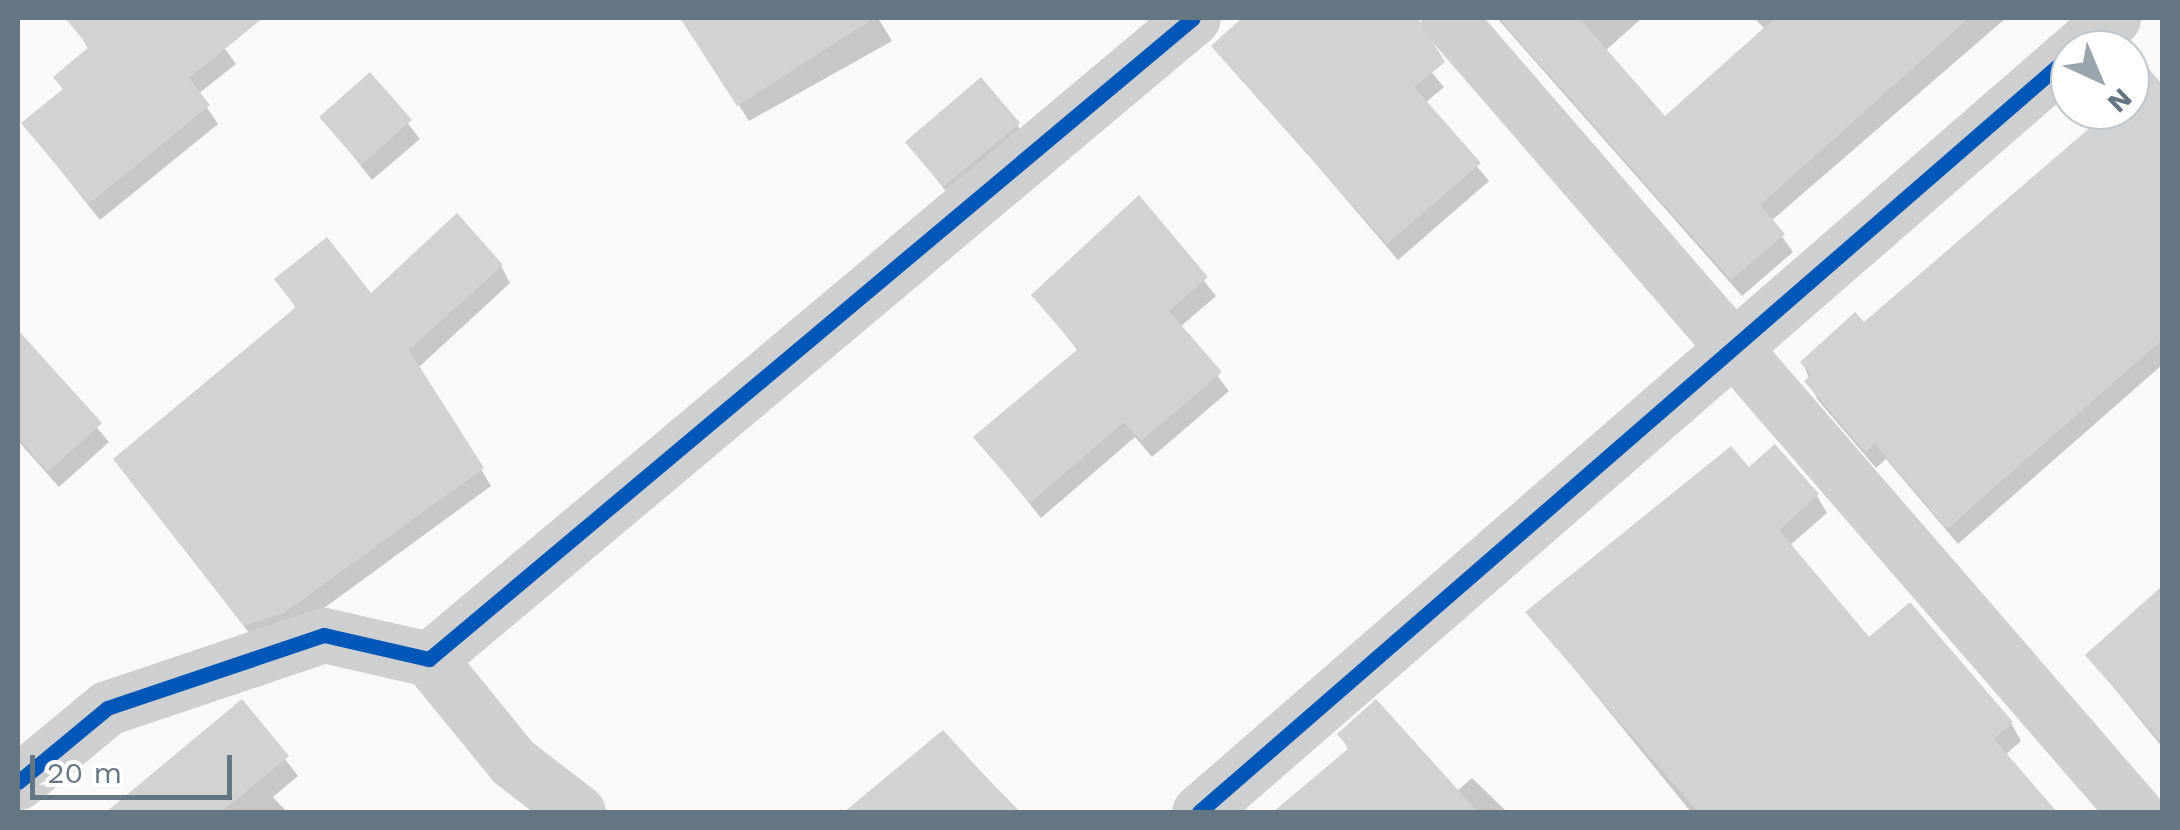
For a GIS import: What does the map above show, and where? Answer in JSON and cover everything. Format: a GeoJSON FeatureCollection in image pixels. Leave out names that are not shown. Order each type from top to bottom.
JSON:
{"type":"FeatureCollection","features":[{"type":"Feature","properties":{"kind":"street"},"geometry":{"type":"LineString","coordinates":[[429,659],[1194,18]]}},
{"type":"Feature","properties":{"kind":"street"},"geometry":{"type":"LineString","coordinates":[[1448,18],[2134,812]]}},
{"type":"Feature","properties":{"kind":"street"},"geometry":{"type":"LineString","coordinates":[[1199,812],[1736,351],[2050,73]]}},
{"type":"Feature","properties":{"kind":"street"},"geometry":{"type":"LineString","coordinates":[[18,782],[107,708],[324,635],[429,659],[513,762],[578,812]]}},
{"type":"Feature","properties":{"kind":"building"},"geometry":{"type":"Polygon","coordinates":[[[65,18],[263,18],[189,78],[210,105],[89,204],[21,123],[63,89],[53,77],[89,47],[65,18]]]}},
{"type":"Feature","properties":{"kind":"building"},"geometry":{"type":"Polygon","coordinates":[[[680,18],[874,18],[737,106],[680,18]]]}},
{"type":"Feature","properties":{"kind":"building"},"geometry":{"type":"Polygon","coordinates":[[[1242,18],[1418,18],[1445,62],[1414,87],[1481,163],[1387,244],[1211,46],[1242,18]]]}},
{"type":"Feature","properties":{"kind":"building"},"geometry":{"type":"Polygon","coordinates":[[[1499,18],[1579,18],[1665,116],[1775,18],[1969,18],[1760,205],[1785,234],[1731,280],[1499,18]]]}},
{"type":"Feature","properties":{"kind":"building"},"geometry":{"type":"Polygon","coordinates":[[[2150,70],[2162,84],[2162,340],[1947,529],[1875,444],[1865,452],[1804,381],[1811,375],[1800,362],[1855,312],[1864,322],[2087,130],[2150,130],[2150,70]]]}},
{"type":"Feature","properties":{"kind":"building"},"geometry":{"type":"Polygon","coordinates":[[[370,72],[412,120],[361,165],[319,117],[370,72]]]}},
{"type":"Feature","properties":{"kind":"building"},"geometry":{"type":"Polygon","coordinates":[[[981,77],[1020,123],[943,187],[905,142],[981,77]]]}},
{"type":"Feature","properties":{"kind":"building"},"geometry":{"type":"Polygon","coordinates":[[[1139,195],[1208,277],[1169,311],[1222,372],[1141,441],[1124,422],[1030,503],[973,437],[1078,349],[1031,295],[1139,195]]]}},
{"type":"Feature","properties":{"kind":"building"},"geometry":{"type":"Polygon","coordinates":[[[457,213],[503,265],[409,350],[484,468],[284,613],[244,626],[113,459],[296,307],[274,279],[327,237],[371,293],[457,213]]]}},
{"type":"Feature","properties":{"kind":"building"},"geometry":{"type":"Polygon","coordinates":[[[18,330],[102,423],[48,472],[18,438],[18,330]]]}},
{"type":"Feature","properties":{"kind":"building"},"geometry":{"type":"Polygon","coordinates":[[[1775,444],[1819,494],[1779,530],[1869,637],[1910,602],[2013,722],[1994,739],[2057,812],[1698,812],[1525,612],[1731,446],[1749,467],[1775,444]]]}},
{"type":"Feature","properties":{"kind":"building"},"geometry":{"type":"Polygon","coordinates":[[[2162,586],[2162,743],[2085,655],[2162,586]]]}},
{"type":"Feature","properties":{"kind":"building"},"geometry":{"type":"Polygon","coordinates":[[[242,699],[289,756],[221,812],[106,812],[242,699]]]}},
{"type":"Feature","properties":{"kind":"building"},"geometry":{"type":"Polygon","coordinates":[[[1376,699],[1478,812],[1273,812],[1349,748],[1337,734],[1376,699]]]}},
{"type":"Feature","properties":{"kind":"building"},"geometry":{"type":"Polygon","coordinates":[[[943,730],[1018,812],[844,812],[943,730]]]}},
{"type":"Feature","properties":{"kind":"cycle path"},"geometry":{"type":"LineString","coordinates":[[18,782],[107,708],[324,635],[429,659],[1193,18]]}},
{"type":"Feature","properties":{"kind":"cycle path"},"geometry":{"type":"LineString","coordinates":[[1199,812],[2050,72]]}}]}
